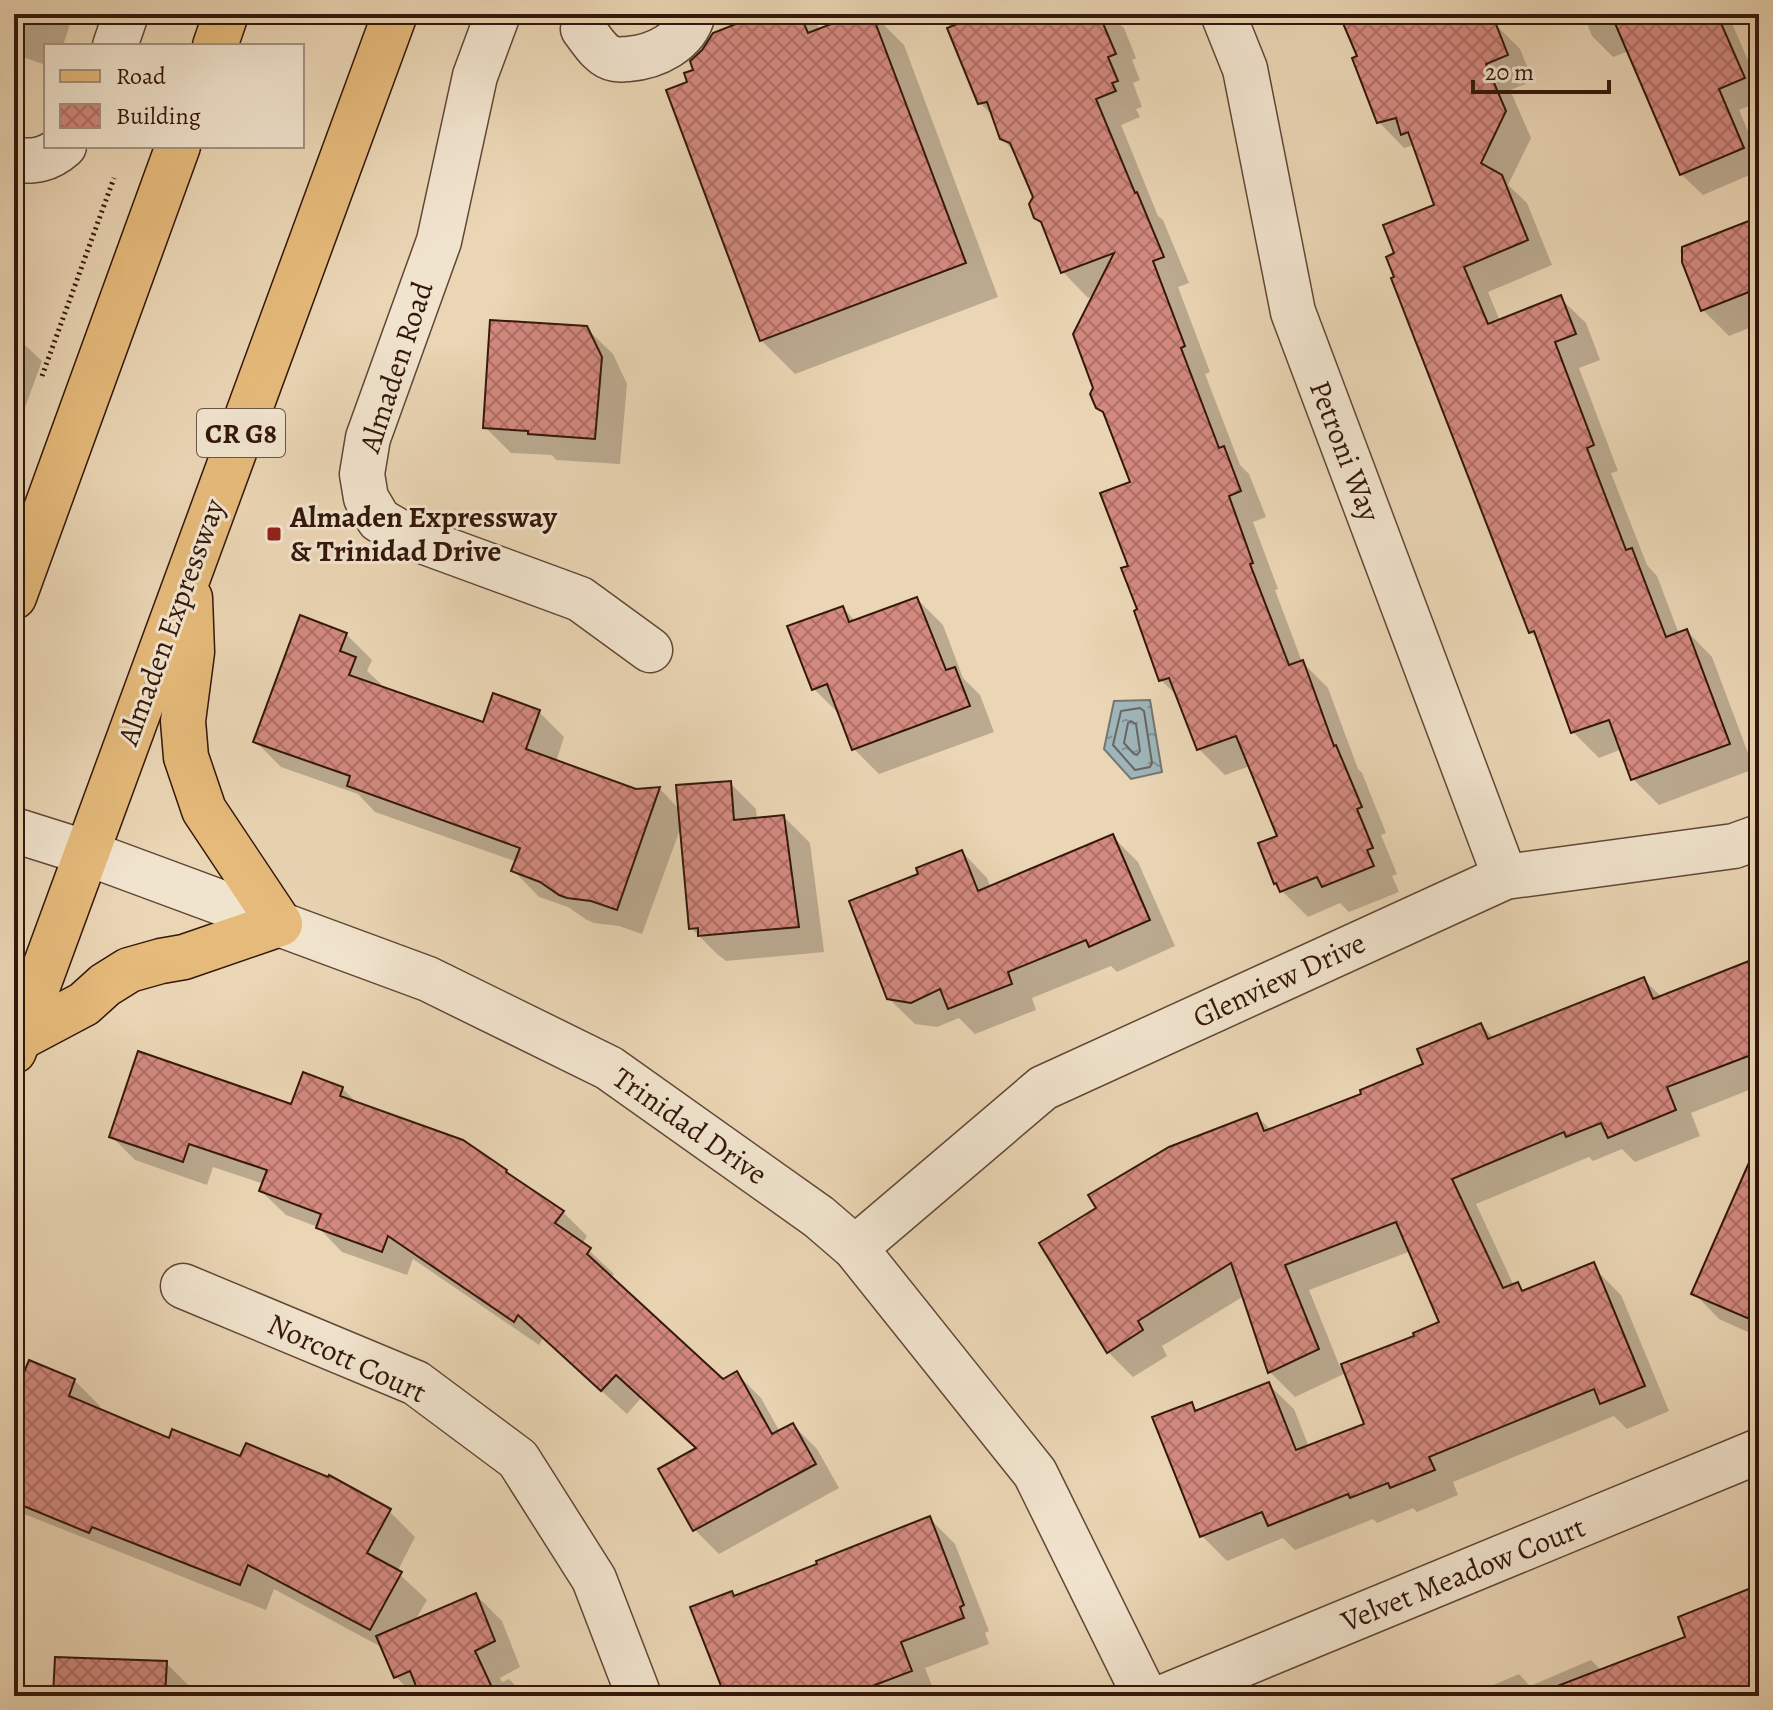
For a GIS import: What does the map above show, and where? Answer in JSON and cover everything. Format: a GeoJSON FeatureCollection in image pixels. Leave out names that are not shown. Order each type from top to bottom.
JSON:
{"type":"FeatureCollection","features":[{"type":"Feature","properties":{"kind":"main road"},"geometry":{"type":"LineString","coordinates":[[216,44],[226,14]]}},
{"type":"Feature","properties":{"kind":"main road","name":"Almaden Expressway"},"geometry":{"type":"LineString","coordinates":[[16,1045],[395,14]]}},
{"type":"Feature","properties":{"kind":"main road"},"geometry":{"type":"LineString","coordinates":[[14,597],[177,148]]}},
{"type":"Feature","properties":{"kind":"main road"},"geometry":{"type":"LineString","coordinates":[[16,1045],[84,1004],[105,985],[129,970],[184,957],[280,924],[204,810],[186,757],[183,721],[192,652],[189,574]]}},
{"type":"Feature","properties":{"kind":"street"},"geometry":{"type":"LineString","coordinates":[[116,44],[126,14]]}},
{"type":"Feature","properties":{"kind":"street","name":"Almaden Road"},"geometry":{"type":"LineString","coordinates":[[498,14],[475,76],[439,241],[368,438],[362,474],[366,498],[379,520],[403,534],[580,599],[650,650]]}},
{"type":"Feature","properties":{"kind":"street"},"geometry":{"type":"LineString","coordinates":[[580,19],[597,47],[613,60],[643,58],[667,47],[683,34],[693,14]]}},
{"type":"Feature","properties":{"kind":"street","name":"Petroni Way"},"geometry":{"type":"LineString","coordinates":[[1223,14],[1245,69],[1293,312],[1505,877]]}},
{"type":"Feature","properties":{"kind":"street","name":"Trinidad Drive"},"geometry":{"type":"LineString","coordinates":[[14,830],[87,853],[428,979],[609,1068],[819,1217],[855,1248],[1035,1473],[1145,1696]]}},
{"type":"Feature","properties":{"kind":"street","name":"Glenview Drive"},"geometry":{"type":"LineString","coordinates":[[855,1248],[1043,1088],[1505,877],[1734,846],[1759,837]]}},
{"type":"Feature","properties":{"kind":"street","name":"Norcott Court"},"geometry":{"type":"LineString","coordinates":[[183,1286],[416,1383],[518,1459],[594,1579],[639,1696]]}},
{"type":"Feature","properties":{"kind":"street","name":"Velvet Meadow Court"},"geometry":{"type":"LineString","coordinates":[[1166,1696],[1759,1451]]}},
{"type":"Feature","properties":{"kind":"path"},"geometry":{"type":"LineString","coordinates":[[40,382],[114,178]]}},
{"type":"Feature","properties":{"kind":"water"},"geometry":{"type":"Polygon","coordinates":[[[1150,700],[1162,772],[1131,779],[1104,749],[1114,701],[1150,700]]]}},
{"type":"Feature","properties":{"kind":"building"},"geometry":{"type":"Polygon","coordinates":[[[761,14],[800,14],[808,33],[857,14],[872,14],[966,263],[760,341],[666,90],[687,82],[684,73],[693,70],[690,61],[713,33],[761,14]]]}},
{"type":"Feature","properties":{"kind":"building"},"geometry":{"type":"Polygon","coordinates":[[[982,14],[1099,14],[1116,54],[1108,57],[1118,81],[1112,83],[1116,91],[1096,99],[1164,257],[1153,261],[1185,346],[1181,348],[1219,448],[1224,446],[1241,491],[1229,496],[1253,563],[1250,564],[1289,665],[1303,660],[1334,746],[1362,807],[1357,809],[1373,848],[1367,850],[1374,866],[1322,887],[1317,877],[1280,892],[1258,843],[1277,836],[1236,736],[1197,750],[1169,678],[1159,681],[1121,568],[1128,566],[1100,493],[1130,482],[1103,412],[1096,408],[1090,394],[1093,388],[1073,334],[1114,253],[1061,273],[1041,222],[1034,218],[1029,204],[1033,197],[1010,143],[1000,139],[987,102],[978,104],[947,28],[982,14]]]}},
{"type":"Feature","properties":{"kind":"building"},"geometry":{"type":"Polygon","coordinates":[[[1339,14],[1492,14],[1508,55],[1486,64],[1506,111],[1481,163],[1502,175],[1528,240],[1464,267],[1488,324],[1561,295],[1576,334],[1555,342],[1594,445],[1587,448],[1626,550],[1632,548],[1666,637],[1687,629],[1730,744],[1631,780],[1609,720],[1571,733],[1534,631],[1529,633],[1391,278],[1394,277],[1386,257],[1394,253],[1383,225],[1434,205],[1408,132],[1401,135],[1396,118],[1377,123],[1352,58],[1357,56],[1339,14]]]}},
{"type":"Feature","properties":{"kind":"building"},"geometry":{"type":"Polygon","coordinates":[[[1611,14],[1717,14],[1745,78],[1719,89],[1744,148],[1680,175],[1611,14]]]}},
{"type":"Feature","properties":{"kind":"building"},"geometry":{"type":"Polygon","coordinates":[[[1759,217],[1759,288],[1701,311],[1682,262],[1682,247],[1759,217]]]}},
{"type":"Feature","properties":{"kind":"building"},"geometry":{"type":"Polygon","coordinates":[[[490,320],[587,326],[602,357],[595,439],[483,428],[490,320]]]}},
{"type":"Feature","properties":{"kind":"building"},"geometry":{"type":"Polygon","coordinates":[[[917,597],[946,670],[955,667],[970,706],[852,750],[827,684],[812,690],[787,626],[843,606],[849,622],[917,597]]]}},
{"type":"Feature","properties":{"kind":"building"},"geometry":{"type":"Polygon","coordinates":[[[300,615],[347,633],[340,651],[356,657],[349,675],[483,722],[493,693],[540,710],[526,749],[636,789],[660,787],[617,910],[591,901],[567,898],[540,882],[511,871],[520,848],[347,786],[350,776],[253,742],[300,615]]]}},
{"type":"Feature","properties":{"kind":"building"},"geometry":{"type":"Polygon","coordinates":[[[731,781],[734,820],[784,815],[799,927],[698,936],[698,928],[689,929],[676,785],[731,781]]]}},
{"type":"Feature","properties":{"kind":"building"},"geometry":{"type":"Polygon","coordinates":[[[1113,834],[1150,920],[1089,947],[1086,940],[1008,972],[1012,984],[948,1009],[940,989],[911,1003],[887,999],[849,901],[918,874],[916,868],[962,850],[978,891],[1113,834]]]}},
{"type":"Feature","properties":{"kind":"building"},"geometry":{"type":"Polygon","coordinates":[[[1759,957],[1759,1052],[1667,1087],[1676,1110],[1608,1138],[1601,1123],[1566,1137],[1564,1132],[1452,1179],[1503,1288],[1518,1282],[1522,1291],[1594,1262],[1645,1386],[1600,1404],[1594,1389],[1429,1457],[1435,1470],[1390,1488],[1388,1483],[1350,1498],[1348,1494],[1268,1526],[1262,1512],[1200,1537],[1152,1417],[1192,1402],[1195,1411],[1269,1382],[1296,1450],[1364,1424],[1341,1364],[1414,1336],[1413,1333],[1439,1322],[1396,1222],[1285,1265],[1319,1349],[1268,1373],[1231,1263],[1138,1321],[1143,1330],[1107,1353],[1039,1243],[1096,1208],[1088,1195],[1169,1147],[1257,1113],[1264,1131],[1361,1094],[1360,1090],[1423,1064],[1417,1049],[1481,1023],[1488,1039],[1644,977],[1653,999],[1759,957]]]}},
{"type":"Feature","properties":{"kind":"building"},"geometry":{"type":"Polygon","coordinates":[[[138,1051],[291,1104],[303,1072],[343,1087],[340,1096],[463,1140],[564,1211],[555,1223],[591,1248],[587,1254],[723,1379],[737,1371],[772,1434],[793,1423],[816,1464],[693,1531],[658,1469],[696,1448],[616,1375],[601,1391],[518,1315],[514,1322],[388,1236],[382,1252],[316,1228],[321,1214],[259,1191],[267,1170],[189,1144],[183,1162],[109,1137],[138,1051]]]}},
{"type":"Feature","properties":{"kind":"building"},"geometry":{"type":"Polygon","coordinates":[[[1759,1140],[1759,1323],[1691,1294],[1759,1140]]]}},
{"type":"Feature","properties":{"kind":"building"},"geometry":{"type":"Polygon","coordinates":[[[29,1360],[75,1379],[69,1396],[169,1438],[172,1429],[240,1456],[246,1443],[329,1475],[391,1509],[367,1553],[402,1572],[370,1630],[248,1565],[240,1585],[92,1527],[89,1533],[14,1502],[14,1397],[29,1360]]]}},
{"type":"Feature","properties":{"kind":"building"},"geometry":{"type":"Polygon","coordinates":[[[930,1516],[964,1605],[960,1607],[964,1618],[901,1642],[912,1671],[846,1696],[725,1696],[690,1607],[732,1591],[734,1596],[930,1516]]]}},
{"type":"Feature","properties":{"kind":"building"},"geometry":{"type":"Polygon","coordinates":[[[1751,1588],[1759,1610],[1759,1684],[1727,1696],[1540,1696],[1539,1693],[1685,1637],[1678,1617],[1751,1588]]]}},
{"type":"Feature","properties":{"kind":"building"},"geometry":{"type":"Polygon","coordinates":[[[476,1593],[495,1641],[475,1651],[496,1696],[420,1696],[410,1671],[394,1678],[376,1636],[476,1593]]]}},
{"type":"Feature","properties":{"kind":"building"},"geometry":{"type":"Polygon","coordinates":[[[55,1657],[167,1661],[165,1696],[53,1696],[55,1657]]]}},
{"type":"Feature","properties":{"kind":"place","name":"Almaden Expressway & Trinidad Drive"},"geometry":{"type":"Point","coordinates":[274,534]}}]}
